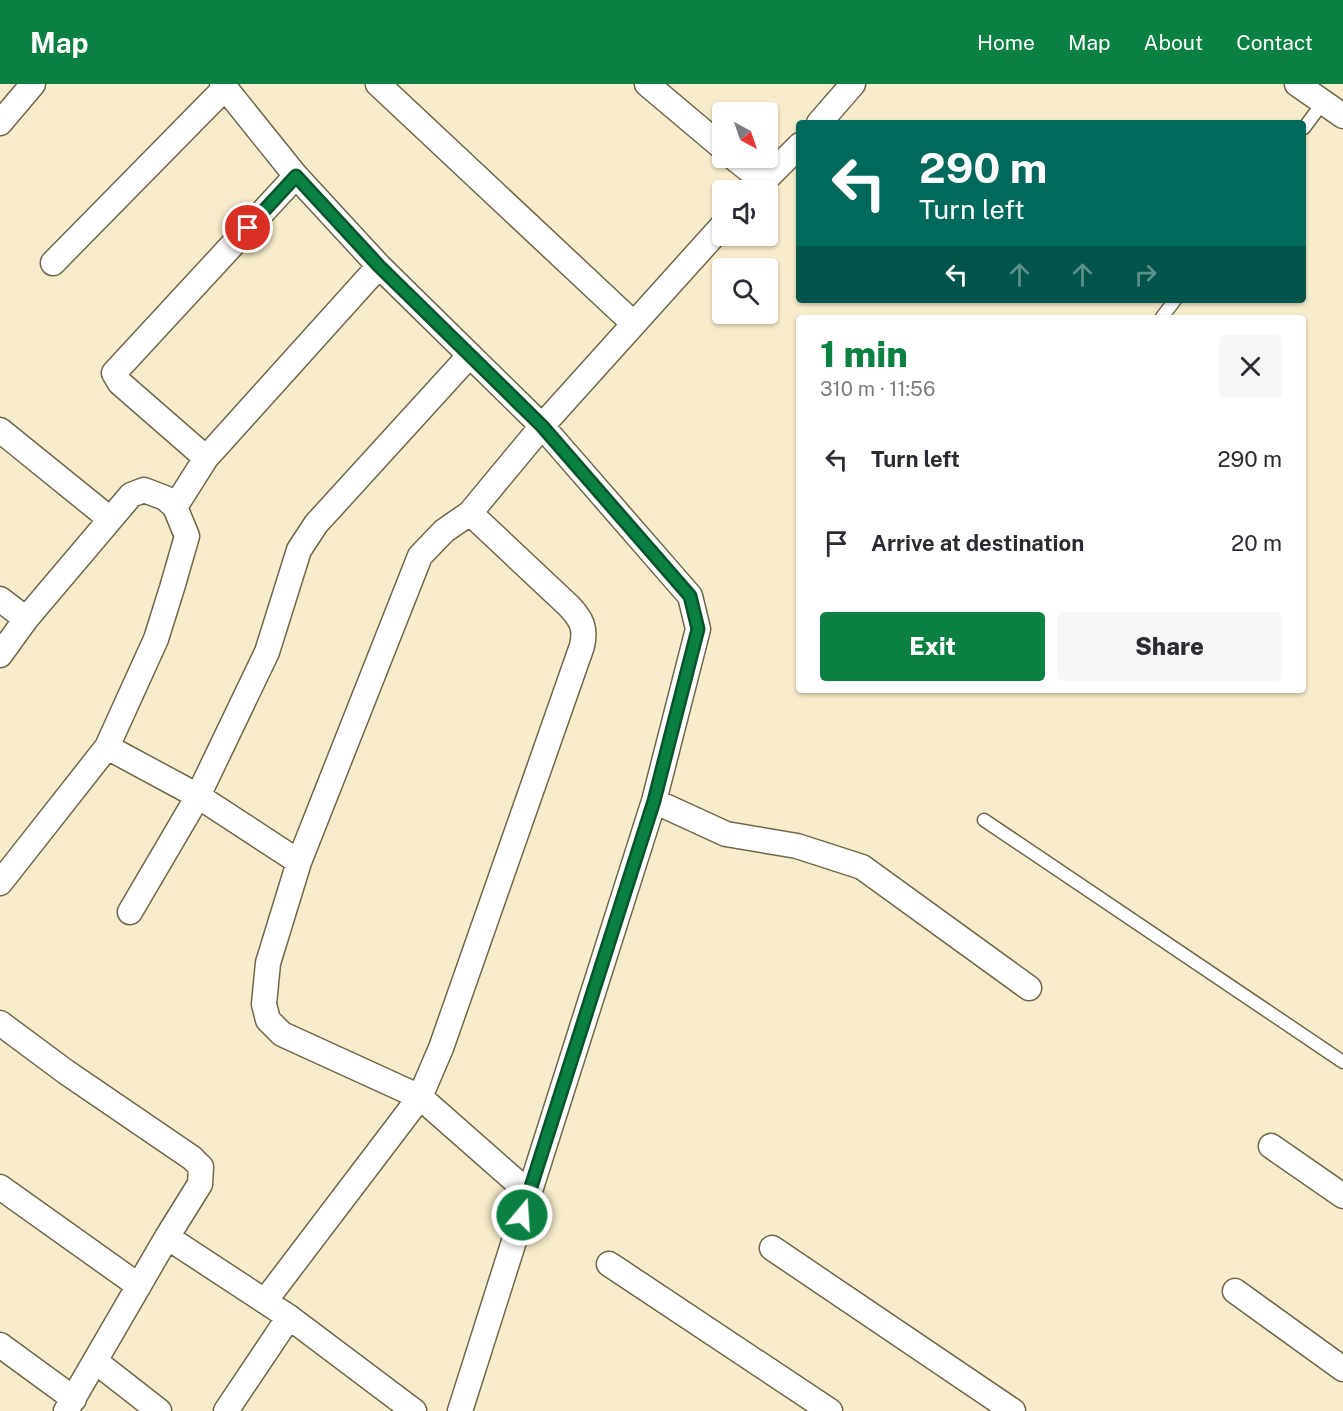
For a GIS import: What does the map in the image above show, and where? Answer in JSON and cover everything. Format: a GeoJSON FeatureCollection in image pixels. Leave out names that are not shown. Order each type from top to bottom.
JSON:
{"type":"FeatureCollection","features":[{"type":"Feature","properties":{"kind":"street"},"geometry":{"type":"LineString","coordinates":[[0,123],[33,84]]}},
{"type":"Feature","properties":{"kind":"street"},"geometry":{"type":"LineString","coordinates":[[378,84],[634,324]]}},
{"type":"Feature","properties":{"kind":"street"},"geometry":{"type":"LineString","coordinates":[[647,84],[712,139]]}},
{"type":"Feature","properties":{"kind":"street"},"geometry":{"type":"LineString","coordinates":[[822,120],[852,84]]}},
{"type":"Feature","properties":{"kind":"street"},"geometry":{"type":"LineString","coordinates":[[1298,84],[1343,116]]}},
{"type":"Feature","properties":{"kind":"street"},"geometry":{"type":"LineString","coordinates":[[53,263],[224,86],[296,176],[379,266],[542,426],[690,596],[698,629],[654,801],[460,1411]]}},
{"type":"Feature","properties":{"kind":"street"},"geometry":{"type":"LineString","coordinates":[[765,180],[796,149]]}},
{"type":"Feature","properties":{"kind":"street"},"geometry":{"type":"LineString","coordinates":[[743,168],[754,180]]}},
{"type":"Feature","properties":{"kind":"street"},"geometry":{"type":"LineString","coordinates":[[206,459],[120,383],[114,373],[296,176]]}},
{"type":"Feature","properties":{"kind":"street"},"geometry":{"type":"LineString","coordinates":[[529,1193],[420,1097],[282,1034],[268,1020],[264,1004],[268,963],[299,862],[420,556],[444,531],[470,513],[542,426],[712,237]]}},
{"type":"Feature","properties":{"kind":"street"},"geometry":{"type":"LineString","coordinates":[[175,507],[206,459],[379,266]]}},
{"type":"Feature","properties":{"kind":"street"},"geometry":{"type":"LineString","coordinates":[[130,912],[198,796],[267,652],[299,550],[316,524],[470,355]]}},
{"type":"Feature","properties":{"kind":"street"},"geometry":{"type":"LineString","coordinates":[[0,430],[110,519]]}},
{"type":"Feature","properties":{"kind":"street"},"geometry":{"type":"LineString","coordinates":[[0,655],[26,619],[131,495],[144,490],[165,498],[175,507],[187,536],[156,639],[107,747],[0,883]]}},
{"type":"Feature","properties":{"kind":"street"},"geometry":{"type":"LineString","coordinates":[[265,1301],[420,1097],[441,1048],[582,646],[585,631],[578,616],[470,513]]}},
{"type":"Feature","properties":{"kind":"street"},"geometry":{"type":"LineString","coordinates":[[0,598],[26,619]]}},
{"type":"Feature","properties":{"kind":"street"},"geometry":{"type":"LineString","coordinates":[[107,747],[198,796],[299,862]]}},
{"type":"Feature","properties":{"kind":"street"},"geometry":{"type":"LineString","coordinates":[[654,801],[726,834],[797,846],[861,867],[1029,988]]}},
{"type":"Feature","properties":{"kind":"street"},"geometry":{"type":"LineString","coordinates":[[0,1023],[66,1072],[192,1158],[201,1167],[200,1184],[70,1405],[0,1345]]}},
{"type":"Feature","properties":{"kind":"street"},"geometry":{"type":"LineString","coordinates":[[1271,1146],[1343,1196]]}},
{"type":"Feature","properties":{"kind":"street"},"geometry":{"type":"LineString","coordinates":[[0,1187],[139,1286]]}},
{"type":"Feature","properties":{"kind":"street"},"geometry":{"type":"LineString","coordinates":[[167,1237],[289,1317],[414,1411]]}},
{"type":"Feature","properties":{"kind":"street"},"geometry":{"type":"LineString","coordinates":[[772,1248],[1012,1411]]}},
{"type":"Feature","properties":{"kind":"street"},"geometry":{"type":"LineString","coordinates":[[609,1263],[830,1411]]}},
{"type":"Feature","properties":{"kind":"street"},"geometry":{"type":"LineString","coordinates":[[1235,1291],[1343,1369]]}},
{"type":"Feature","properties":{"kind":"street"},"geometry":{"type":"LineString","coordinates":[[226,1411],[289,1317]]}},
{"type":"Feature","properties":{"kind":"street"},"geometry":{"type":"LineString","coordinates":[[95,1361],[159,1411]]}},
{"type":"Feature","properties":{"kind":"lane"},"geometry":{"type":"LineString","coordinates":[[1306,125],[1324,101]]}},
{"type":"Feature","properties":{"kind":"lane"},"geometry":{"type":"LineString","coordinates":[[1164,315],[1173,303]]}},
{"type":"Feature","properties":{"kind":"lane"},"geometry":{"type":"LineString","coordinates":[[984,820],[1343,1062]]}},
{"type":"Feature","properties":{"kind":"route"},"geometry":{"type":"LineString","coordinates":[[248,228],[296,176],[379,266],[542,426],[690,596],[698,629],[654,801],[522,1215]]}}]}
